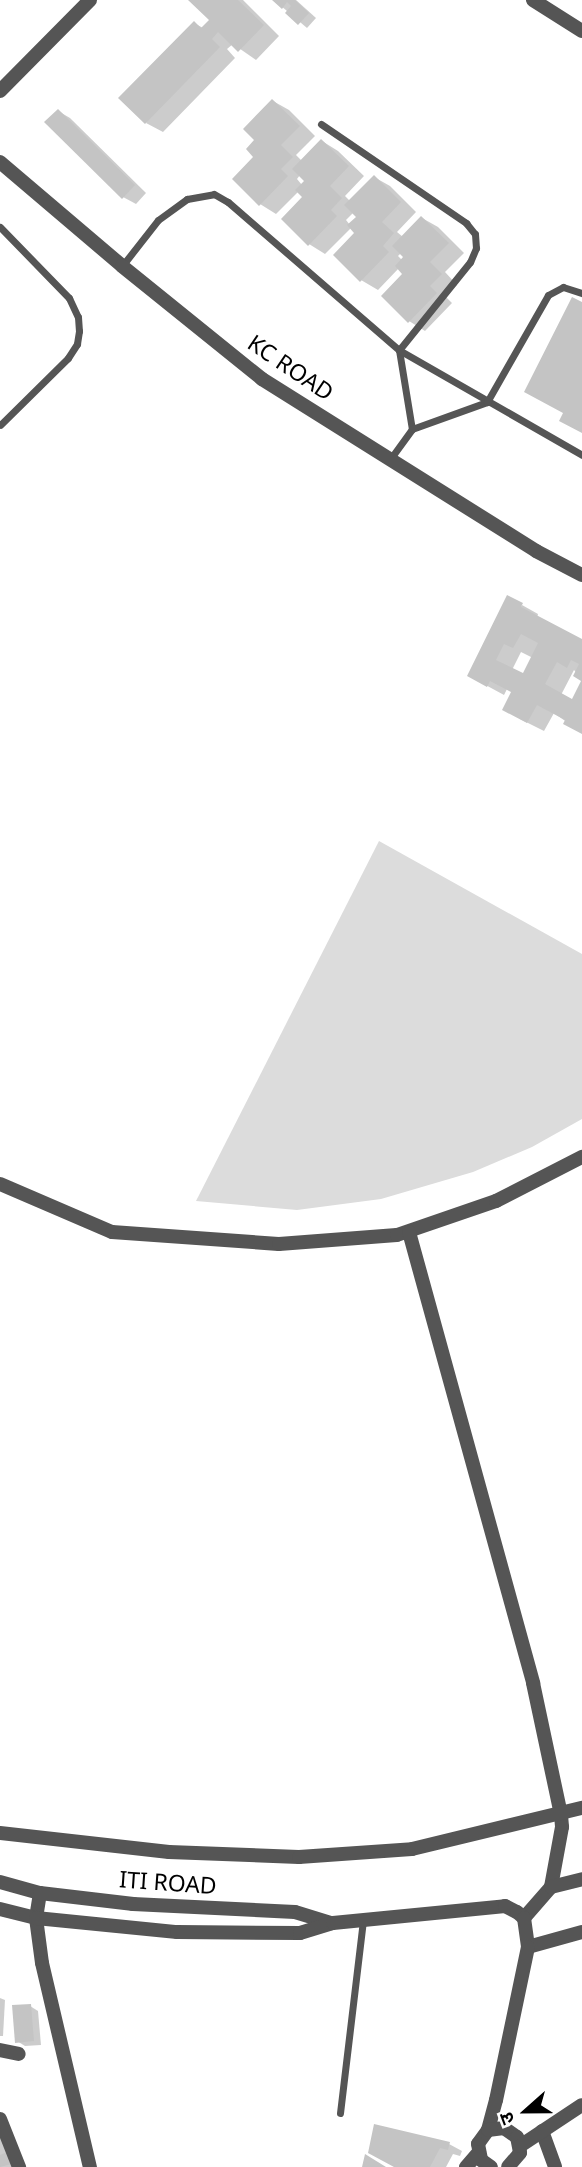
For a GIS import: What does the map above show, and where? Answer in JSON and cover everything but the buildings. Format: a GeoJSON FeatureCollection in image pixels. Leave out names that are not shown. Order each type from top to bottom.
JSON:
{"type":"FeatureCollection","features":[{"type":"Feature","properties":{"kind":"street"},"geometry":{"type":"LineString","coordinates":[[0,91],[90,0]]}},
{"type":"Feature","properties":{"kind":"street"},"geometry":{"type":"LineString","coordinates":[[533,0],[582,31]]}},
{"type":"Feature","properties":{"kind":"street","name":"KC ROAD"},"geometry":{"type":"LineString","coordinates":[[0,162],[122,266],[262,379],[536,551],[582,575]]}},
{"type":"Feature","properties":{"kind":"street"},"geometry":{"type":"LineString","coordinates":[[0,1184],[112,1232],[279,1244],[397,1236],[496,1201],[582,1157]]}},
{"type":"Feature","properties":{"kind":"street"},"geometry":{"type":"LineString","coordinates":[[409,1232],[502,1582],[533,1683],[562,1827],[551,1887],[524,1918],[528,1947],[488,2130],[478,2144],[484,2163],[466,2167]]}},
{"type":"Feature","properties":{"kind":"street"},"geometry":{"type":"LineString","coordinates":[[0,1833],[169,1852],[299,1857],[412,1849],[582,1808]]}},
{"type":"Feature","properties":{"kind":"street"},"geometry":{"type":"LineString","coordinates":[[551,1887],[582,1879]]}},
{"type":"Feature","properties":{"kind":"street","name":"ITI ROAD"},"geometry":{"type":"LineString","coordinates":[[0,1882],[40,1893],[133,1904],[295,1912],[333,1923]]}},
{"type":"Feature","properties":{"kind":"street"},"geometry":{"type":"LineString","coordinates":[[40,1893],[36,1918],[43,1963],[90,2167]]}},
{"type":"Feature","properties":{"kind":"street","name":"ITI ROAD"},"geometry":{"type":"LineString","coordinates":[[0,1909],[36,1918],[177,1932],[300,1933],[333,1923],[505,1906],[524,1918]]}},
{"type":"Feature","properties":{"kind":"street"},"geometry":{"type":"LineString","coordinates":[[528,1947],[582,1931]]}},
{"type":"Feature","properties":{"kind":"street"},"geometry":{"type":"LineString","coordinates":[[0,2050],[19,2054]]}},
{"type":"Feature","properties":{"kind":"street"},"geometry":{"type":"LineString","coordinates":[[508,2167],[516,2161],[520,2146],[582,2105]]}},
{"type":"Feature","properties":{"kind":"street"},"geometry":{"type":"LineString","coordinates":[[0,2119],[19,2167]]}},
{"type":"Feature","properties":{"kind":"street"},"geometry":{"type":"LineString","coordinates":[[488,2130],[503,2128],[511,2131],[520,2146]]}},
{"type":"Feature","properties":{"kind":"street"},"geometry":{"type":"LineString","coordinates":[[542,2131],[555,2167]]}},
{"type":"Feature","properties":{"kind":"lane"},"geometry":{"type":"LineString","coordinates":[[321,124],[466,223],[475,234],[477,248],[470,262],[400,350],[412,429]]}},
{"type":"Feature","properties":{"kind":"lane"},"geometry":{"type":"LineString","coordinates":[[122,266],[158,220],[187,199],[214,194],[228,202],[400,350],[582,455]]}},
{"type":"Feature","properties":{"kind":"lane"},"geometry":{"type":"LineString","coordinates":[[0,227],[69,298],[78,317],[79,331],[77,344],[68,358],[0,425]]}},
{"type":"Feature","properties":{"kind":"lane"},"geometry":{"type":"LineString","coordinates":[[391,458],[412,429],[487,402],[548,295],[563,287],[582,293]]}},
{"type":"Feature","properties":{"kind":"lane"},"geometry":{"type":"LineString","coordinates":[[340,2113],[363,1921]]}},
{"type":"Feature","properties":{"kind":"shaded area"},"geometry":{"type":"Polygon","coordinates":[[[379,841],[582,954],[582,1119],[532,1147],[473,1172],[381,1199],[297,1210],[196,1201],[379,841]]]}}]}
